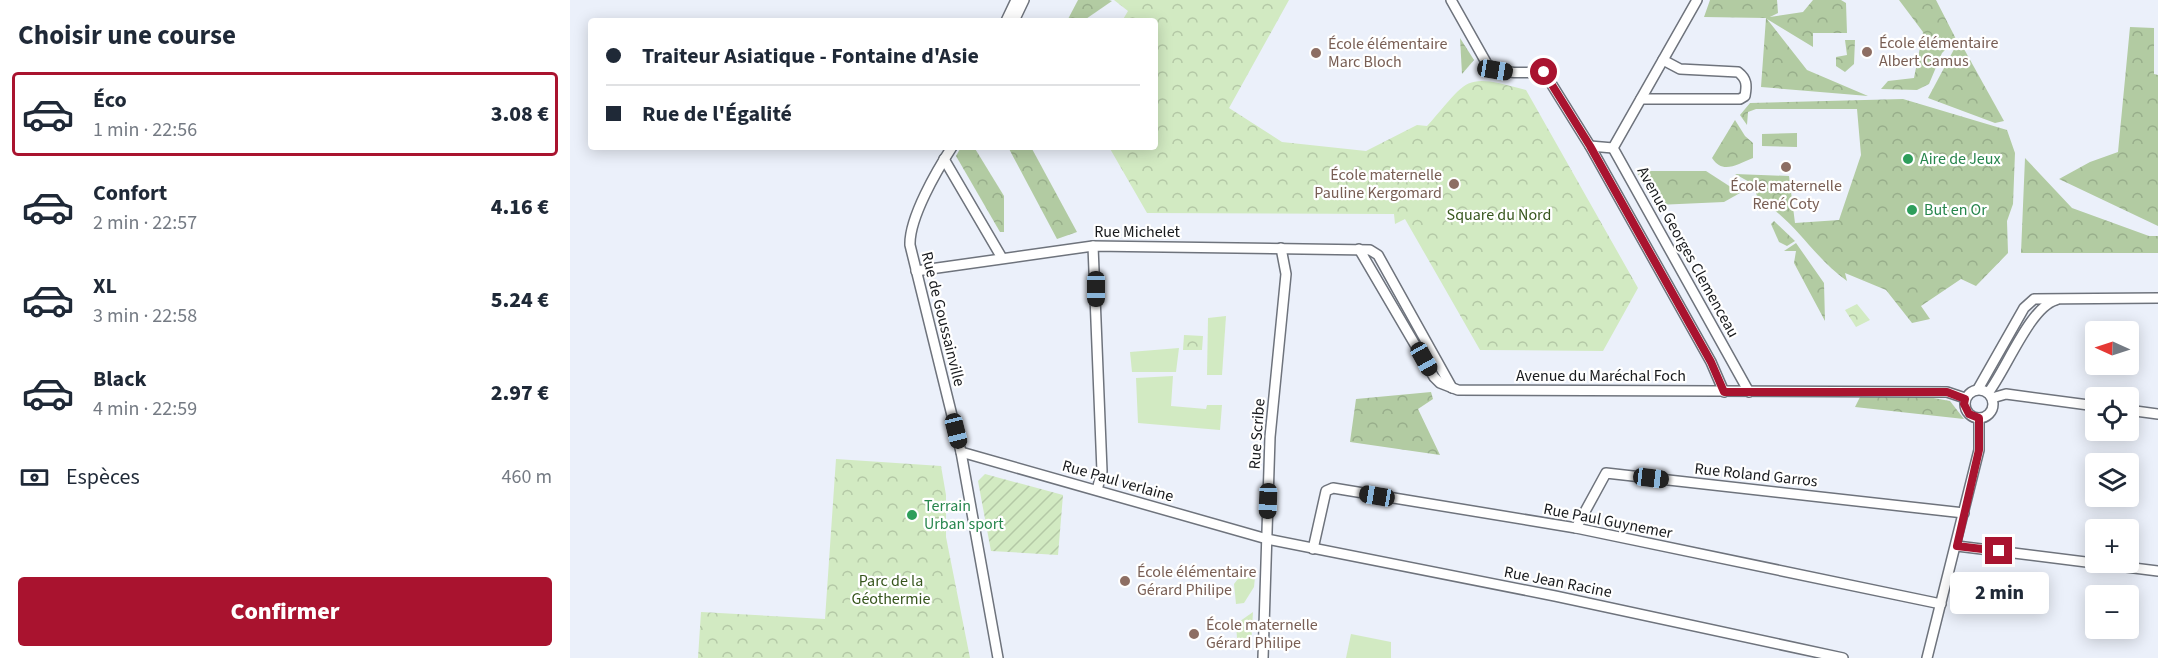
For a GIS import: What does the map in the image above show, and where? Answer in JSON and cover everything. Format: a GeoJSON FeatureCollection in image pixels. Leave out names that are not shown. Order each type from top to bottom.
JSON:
{"type":"FeatureCollection","features":[{"type":"Feature","properties":{"kind":"street"},"geometry":{"type":"LineString","coordinates":[[1007,18],[1016,0]]}},
{"type":"Feature","properties":{"kind":"street"},"geometry":{"type":"LineString","coordinates":[[1015,18],[1024,0]]}},
{"type":"Feature","properties":{"kind":"street","name":"Avenue Georges Clemenceau"},"geometry":{"type":"LineString","coordinates":[[1451,0],[1487,64],[1495,70],[1507,72],[1544,72],[1590,146],[1711,362],[1724,392]]}},
{"type":"Feature","properties":{"kind":"street"},"geometry":{"type":"LineString","coordinates":[[1590,146],[1613,148],[1697,0]]}},
{"type":"Feature","properties":{"kind":"street"},"geometry":{"type":"LineString","coordinates":[[1641,99],[1740,99],[1745,96],[1747,86],[1745,77],[1738,72],[1680,69],[1663,60]]}},
{"type":"Feature","properties":{"kind":"street","name":"Avenue Georges Clemenceau"},"geometry":{"type":"LineString","coordinates":[[1613,148],[1749,392]]}},
{"type":"Feature","properties":{"kind":"street"},"geometry":{"type":"LineString","coordinates":[[948,150],[944,159],[1002,258]]}},
{"type":"Feature","properties":{"kind":"street","name":"Rue de Goussainville"},"geometry":{"type":"LineString","coordinates":[[944,159],[910,234],[910,244],[961,452],[998,658]]}},
{"type":"Feature","properties":{"kind":"street"},"geometry":{"type":"LineString","coordinates":[[1093,246],[1102,471],[1097,490]]}},
{"type":"Feature","properties":{"kind":"street","name":"Rue Michelet"},"geometry":{"type":"LineString","coordinates":[[916,271],[1093,246],[1359,249],[1378,255],[1452,388]]}},
{"type":"Feature","properties":{"kind":"street","name":"Rue Scribe"},"geometry":{"type":"LineString","coordinates":[[1263,658],[1270,437],[1286,274],[1281,248]]}},
{"type":"Feature","properties":{"kind":"street"},"geometry":{"type":"LineString","coordinates":[[2067,297],[2053,300],[2042,308],[1990,395],[1992,409],[1989,413],[1979,418],[1969,414],[1964,404],[1965,399],[1968,394],[1978,389],[2024,308],[2034,299],[2067,297],[2158,298]]}},
{"type":"Feature","properties":{"kind":"street","name":"Avenue du Maréchal Foch"},"geometry":{"type":"LineString","coordinates":[[1452,388],[1469,391],[1947,392],[1965,399]]}},
{"type":"Feature","properties":{"kind":"street"},"geometry":{"type":"LineString","coordinates":[[1978,389],[1990,395],[2006,394],[2085,404]]}},
{"type":"Feature","properties":{"kind":"street"},"geometry":{"type":"LineString","coordinates":[[2139,411],[2158,414]]}},
{"type":"Feature","properties":{"kind":"street"},"geometry":{"type":"LineString","coordinates":[[1927,658],[1957,546],[1979,450],[1979,418]]}},
{"type":"Feature","properties":{"kind":"street","name":"Rue Paul verlaine"},"geometry":{"type":"LineString","coordinates":[[961,452],[1267,539]]}},
{"type":"Feature","properties":{"kind":"street","name":"Rue Roland Garros"},"geometry":{"type":"LineString","coordinates":[[1576,528],[1606,473],[1964,513]]}},
{"type":"Feature","properties":{"kind":"street","name":"Rue Paul Guynemer"},"geometry":{"type":"LineString","coordinates":[[1313,549],[1326,491],[1333,488],[1576,528],[1941,604]]}},
{"type":"Feature","properties":{"kind":"street","name":"Rue Jean Racine"},"geometry":{"type":"LineString","coordinates":[[1267,539],[1555,596],[1841,658]]}},
{"type":"Feature","properties":{"kind":"street"},"geometry":{"type":"LineString","coordinates":[[1957,546],[2158,571]]}},
{"type":"Feature","properties":{"kind":"green space"},"geometry":{"type":"Polygon","coordinates":[[[1078,0],[1112,1],[1087,18],[1069,18],[1078,0]]]}},
{"type":"Feature","properties":{"kind":"green space","name":"Square du Nord"},"geometry":{"type":"Polygon","coordinates":[[[1114,0],[1289,0],[1229,108],[1282,142],[1366,151],[1417,125],[1427,126],[1451,98],[1468,84],[1489,81],[1526,90],[1638,288],[1603,351],[1480,350],[1405,219],[1395,224],[1394,214],[1147,213],[1111,150],[1158,150],[1158,18],[1124,18],[1128,11],[1114,0]]]}},
{"type":"Feature","properties":{"kind":"green space"},"geometry":{"type":"Polygon","coordinates":[[[1710,0],[1777,0],[1778,13],[1770,17],[1803,12],[1813,0],[1841,0],[1846,3],[1847,33],[1813,33],[1813,47],[1767,19],[1807,70],[1868,96],[1761,87],[1766,18],[1704,17],[1710,0]]]}},
{"type":"Feature","properties":{"kind":"green space"},"geometry":{"type":"Polygon","coordinates":[[[1899,0],[1936,0],[1956,39],[1942,53],[1929,84],[1917,90],[1881,89],[1888,81],[1914,78],[1923,32],[1899,0]]]}},
{"type":"Feature","properties":{"kind":"green space"},"geometry":{"type":"Polygon","coordinates":[[[2130,27],[2154,28],[2154,74],[2158,75],[2158,226],[2059,179],[2090,162],[2118,152],[2130,27]]]}},
{"type":"Feature","properties":{"kind":"green space"},"geometry":{"type":"Polygon","coordinates":[[[1460,38],[1474,60],[1462,74],[1460,38]]]}},
{"type":"Feature","properties":{"kind":"green space"},"geometry":{"type":"Polygon","coordinates":[[[1845,40],[1855,40],[1854,64],[1845,72],[1836,66],[1836,57],[1847,55],[1845,40]]]}},
{"type":"Feature","properties":{"kind":"green space"},"geometry":{"type":"Polygon","coordinates":[[[1959,40],[2004,121],[1995,123],[1928,98],[1959,40]]]}},
{"type":"Feature","properties":{"kind":"green space"},"geometry":{"type":"Polygon","coordinates":[[[1903,99],[2007,130],[2015,153],[2013,204],[2007,221],[2008,253],[1976,286],[1961,279],[1921,306],[1930,319],[1912,323],[1886,290],[1845,273],[1847,281],[1835,271],[1793,227],[1771,207],[1758,199],[1753,184],[1735,174],[1789,176],[1795,223],[1839,220],[1861,155],[1857,109],[1756,109],[1748,112],[1747,125],[1740,115],[1750,103],[1903,99]]]}},
{"type":"Feature","properties":{"kind":"green space"},"geometry":{"type":"Polygon","coordinates":[[[1735,120],[1745,136],[1753,143],[1753,158],[1731,167],[1721,166],[1712,158],[1735,120]]]}},
{"type":"Feature","properties":{"kind":"green space"},"geometry":{"type":"Polygon","coordinates":[[[1797,133],[1797,147],[1762,146],[1762,134],[1797,133]]]}},
{"type":"Feature","properties":{"kind":"green space"},"geometry":{"type":"Polygon","coordinates":[[[959,150],[976,150],[1004,196],[1004,232],[1000,232],[956,156],[959,150]]]}},
{"type":"Feature","properties":{"kind":"green space"},"geometry":{"type":"Polygon","coordinates":[[[1010,150],[1033,150],[1077,232],[1057,239],[1010,150]]]}},
{"type":"Feature","properties":{"kind":"green space"},"geometry":{"type":"Polygon","coordinates":[[[2025,158],[2072,208],[2149,236],[2158,236],[2158,253],[2021,253],[2025,158]]]}},
{"type":"Feature","properties":{"kind":"green space"},"geometry":{"type":"Polygon","coordinates":[[[1636,171],[1706,171],[1740,193],[1724,202],[1657,205],[1636,171]]]}},
{"type":"Feature","properties":{"kind":"green space"},"geometry":{"type":"Polygon","coordinates":[[[1774,221],[1795,241],[1787,246],[1779,242],[1771,224],[1774,221]]]}},
{"type":"Feature","properties":{"kind":"green space"},"geometry":{"type":"Polygon","coordinates":[[[1796,243],[1824,283],[1825,321],[1794,263],[1796,251],[1784,251],[1796,243]]]}},
{"type":"Feature","properties":{"kind":"green space"},"geometry":{"type":"Polygon","coordinates":[[[1857,304],[1870,320],[1856,327],[1845,310],[1857,304]]]}},
{"type":"Feature","properties":{"kind":"green space"},"geometry":{"type":"Polygon","coordinates":[[[1226,316],[1222,375],[1207,375],[1208,318],[1226,316]]]}},
{"type":"Feature","properties":{"kind":"green space"},"geometry":{"type":"Polygon","coordinates":[[[1184,335],[1203,336],[1202,350],[1183,350],[1184,335]]]}},
{"type":"Feature","properties":{"kind":"green space"},"geometry":{"type":"Polygon","coordinates":[[[1179,348],[1176,372],[1132,372],[1130,352],[1179,348]]]}},
{"type":"Feature","properties":{"kind":"green space"},"geometry":{"type":"Polygon","coordinates":[[[1173,376],[1171,406],[1206,409],[1207,405],[1222,405],[1220,430],[1138,423],[1136,378],[1173,376]]]}},
{"type":"Feature","properties":{"kind":"green space"},"geometry":{"type":"Polygon","coordinates":[[[1431,392],[1433,399],[1418,409],[1440,455],[1350,442],[1356,399],[1431,392]]]}},
{"type":"Feature","properties":{"kind":"green space"},"geometry":{"type":"Polygon","coordinates":[[[1861,395],[1917,395],[1950,401],[1964,419],[1855,407],[1861,395]]]}},
{"type":"Feature","properties":{"kind":"green space","name":"Parc de la Géothermie"},"geometry":{"type":"Polygon","coordinates":[[[836,459],[941,466],[946,495],[946,537],[970,658],[698,658],[701,612],[825,619],[836,459]]]}},
{"type":"Feature","properties":{"kind":"green space"},"geometry":{"type":"Polygon","coordinates":[[[985,474],[1063,495],[1058,555],[991,551],[978,481],[985,474]]]}},
{"type":"Feature","properties":{"kind":"green space"},"geometry":{"type":"Polygon","coordinates":[[[1241,575],[1255,577],[1254,587],[1244,603],[1236,604],[1234,584],[1241,575]]]}},
{"type":"Feature","properties":{"kind":"green space"},"geometry":{"type":"Polygon","coordinates":[[[1253,612],[1251,646],[1237,638],[1236,624],[1253,612]]]}},
{"type":"Feature","properties":{"kind":"green space"},"geometry":{"type":"Polygon","coordinates":[[[1351,634],[1391,642],[1391,658],[1346,658],[1351,634]]]}},
{"type":"Feature","properties":{"kind":"place","name":"École élémentaire Albert Camus"},"geometry":{"type":"Point","coordinates":[1867,52]}},
{"type":"Feature","properties":{"kind":"place","name":"École élémentaire Marc Bloch"},"geometry":{"type":"Point","coordinates":[1316,53]}},
{"type":"Feature","properties":{"kind":"place","name":"Aire de Jeux"},"geometry":{"type":"Point","coordinates":[1908,159]}},
{"type":"Feature","properties":{"kind":"place","name":"École maternelle René Coty"},"geometry":{"type":"Point","coordinates":[1786,167]}},
{"type":"Feature","properties":{"kind":"place","name":"École maternelle Pauline Kergomard"},"geometry":{"type":"Point","coordinates":[1454,184]}},
{"type":"Feature","properties":{"kind":"place","name":"But en Or"},"geometry":{"type":"Point","coordinates":[1912,210]}},
{"type":"Feature","properties":{"kind":"place","name":"Terrain Urban sport"},"geometry":{"type":"Point","coordinates":[912,515]}},
{"type":"Feature","properties":{"kind":"place","name":"École élémentaire Gérard Philipe"},"geometry":{"type":"Point","coordinates":[1125,581]}},
{"type":"Feature","properties":{"kind":"place","name":"École maternelle Gérard Philipe"},"geometry":{"type":"Point","coordinates":[1194,634]}},
{"type":"Feature","properties":{"kind":"route"},"geometry":{"type":"LineString","coordinates":[[1544,72],[1590,146],[1711,362],[1724,392],[1947,392],[1965,399],[1965,409],[1973,417],[1979,418],[1980,434],[1979,450],[1957,546],[1999,551]]}}]}
